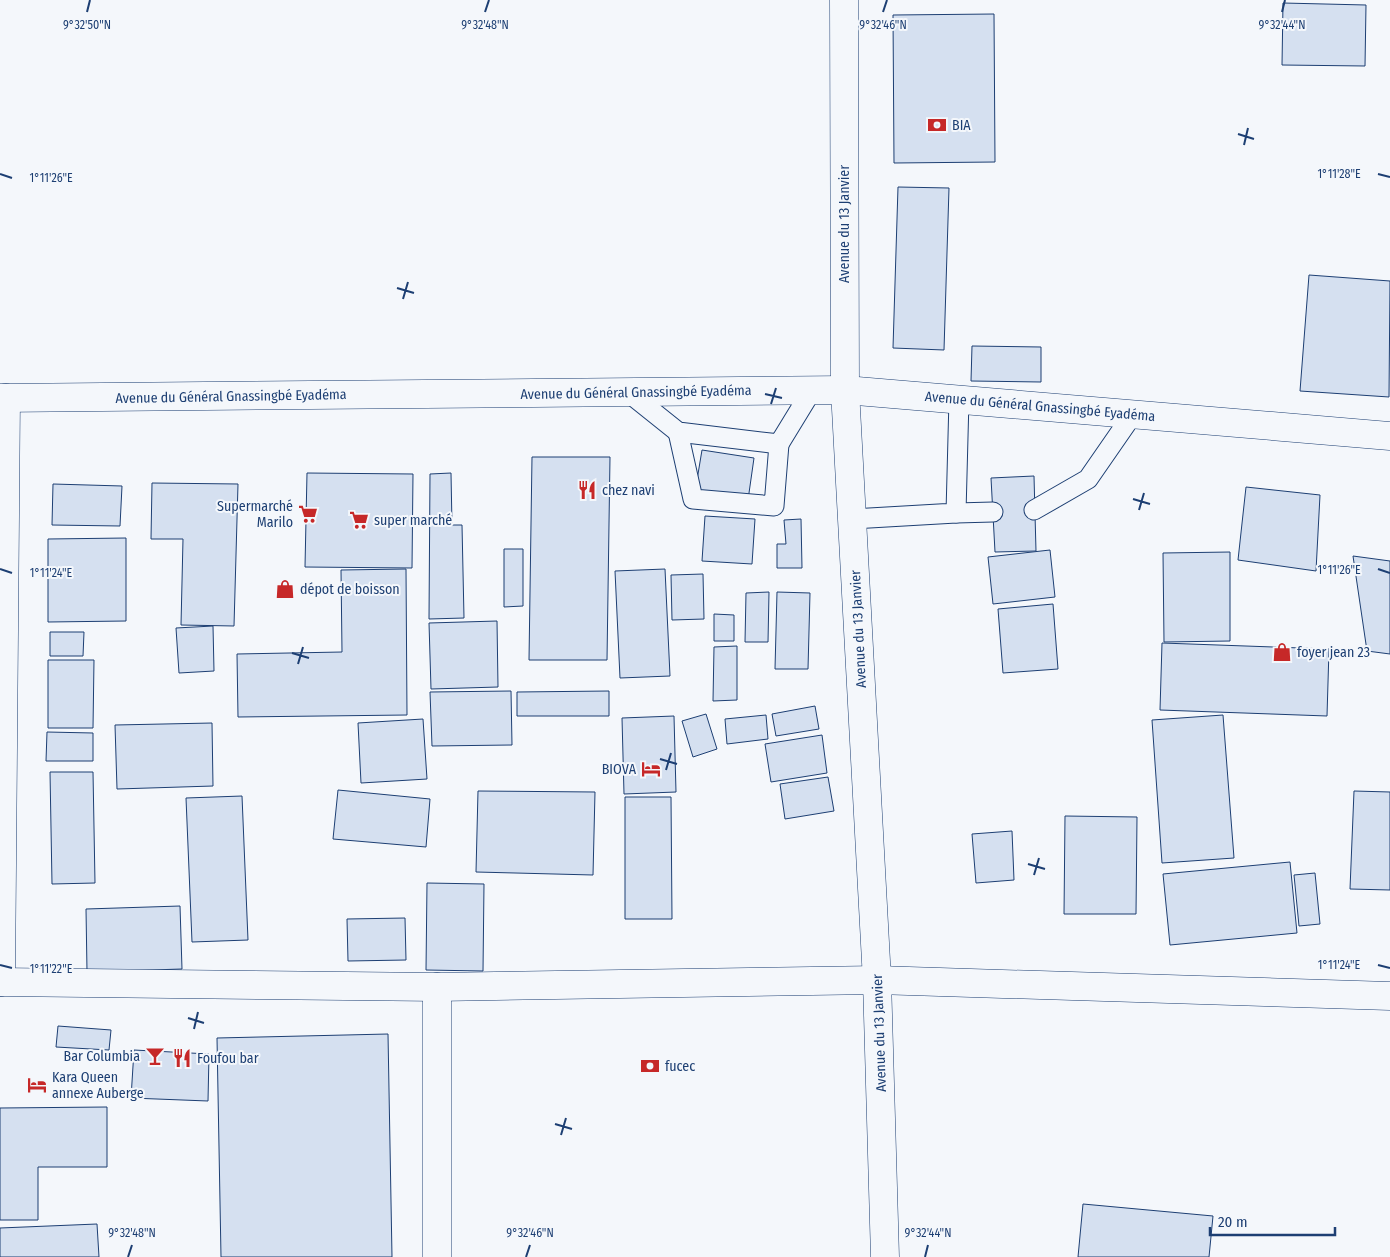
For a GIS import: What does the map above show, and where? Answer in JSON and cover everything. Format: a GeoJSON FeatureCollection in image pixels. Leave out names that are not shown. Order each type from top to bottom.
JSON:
{"type":"FeatureCollection","features":[{"type":"Feature","properties":{"kind":"street","name":"Avenue du 13 Janvier"},"geometry":{"type":"LineString","coordinates":[[844,0],[845,390],[878,980],[885,1257]]}},
{"type":"Feature","properties":{"kind":"street","name":"Avenue du Général Gnassingbé Eyadéma"},"geometry":{"type":"LineString","coordinates":[[3,398],[845,390],[1390,436]]}},
{"type":"Feature","properties":{"kind":"street"},"geometry":{"type":"LineString","coordinates":[[3,398],[0,982],[437,987],[878,980],[1390,996]]}},
{"type":"Feature","properties":{"kind":"street"},"geometry":{"type":"LineString","coordinates":[[437,987],[437,1257]]}},
{"type":"Feature","properties":{"kind":"lane"},"geometry":{"type":"LineString","coordinates":[[678,432],[693,499],[774,506],[779,444],[812,390]]}},
{"type":"Feature","properties":{"kind":"lane"},"geometry":{"type":"LineString","coordinates":[[628,392],[678,432],[779,444]]}},
{"type":"Feature","properties":{"kind":"lane"},"geometry":{"type":"LineString","coordinates":[[956,513],[959,399]]}},
{"type":"Feature","properties":{"kind":"lane"},"geometry":{"type":"LineString","coordinates":[[1034,510],[1088,479],[1133,414]]}},
{"type":"Feature","properties":{"kind":"lane"},"geometry":{"type":"LineString","coordinates":[[852,518],[993,512]]}},
{"type":"Feature","properties":{"kind":"building"},"geometry":{"type":"Polygon","coordinates":[[[1283,3],[1366,5],[1365,66],[1282,65],[1283,3]]]}},
{"type":"Feature","properties":{"kind":"building"},"geometry":{"type":"Polygon","coordinates":[[[994,14],[995,162],[894,163],[893,15],[994,14]]]}},
{"type":"Feature","properties":{"kind":"building"},"geometry":{"type":"Polygon","coordinates":[[[898,187],[949,188],[944,350],[893,348],[898,187]]]}},
{"type":"Feature","properties":{"kind":"building"},"geometry":{"type":"Polygon","coordinates":[[[1309,275],[1390,281],[1389,397],[1300,391],[1309,275]]]}},
{"type":"Feature","properties":{"kind":"building"},"geometry":{"type":"Polygon","coordinates":[[[972,346],[1041,347],[1041,382],[971,381],[972,346]]]}},
{"type":"Feature","properties":{"kind":"building"},"geometry":{"type":"Polygon","coordinates":[[[702,450],[754,458],[748,500],[695,492],[702,450]]]}},
{"type":"Feature","properties":{"kind":"building"},"geometry":{"type":"Polygon","coordinates":[[[532,457],[610,457],[607,660],[529,660],[532,457]]]}},
{"type":"Feature","properties":{"kind":"building","name":"super marché"},"geometry":{"type":"Polygon","coordinates":[[[307,473],[413,474],[412,568],[305,567],[307,473]]]}},
{"type":"Feature","properties":{"kind":"building"},"geometry":{"type":"Polygon","coordinates":[[[451,473],[452,525],[462,525],[464,618],[429,619],[430,474],[451,473]]]}},
{"type":"Feature","properties":{"kind":"building"},"geometry":{"type":"Polygon","coordinates":[[[1034,476],[1036,551],[995,552],[991,478],[1034,476]]]}},
{"type":"Feature","properties":{"kind":"building"},"geometry":{"type":"Polygon","coordinates":[[[152,483],[238,484],[234,626],[181,625],[183,539],[151,539],[152,483]]]}},
{"type":"Feature","properties":{"kind":"building"},"geometry":{"type":"Polygon","coordinates":[[[53,484],[122,486],[120,526],[52,525],[53,484]]]}},
{"type":"Feature","properties":{"kind":"building"},"geometry":{"type":"Polygon","coordinates":[[[1246,487],[1320,495],[1316,571],[1238,560],[1246,487]]]}},
{"type":"Feature","properties":{"kind":"building"},"geometry":{"type":"Polygon","coordinates":[[[705,516],[755,519],[752,564],[702,561],[705,516]]]}},
{"type":"Feature","properties":{"kind":"building"},"geometry":{"type":"Polygon","coordinates":[[[801,519],[802,568],[777,568],[777,544],[786,544],[784,520],[801,519]]]}},
{"type":"Feature","properties":{"kind":"building"},"geometry":{"type":"Polygon","coordinates":[[[126,538],[126,621],[48,622],[48,539],[126,538]]]}},
{"type":"Feature","properties":{"kind":"building"},"geometry":{"type":"Polygon","coordinates":[[[504,549],[523,549],[523,606],[504,607],[504,549]]]}},
{"type":"Feature","properties":{"kind":"building"},"geometry":{"type":"Polygon","coordinates":[[[1050,550],[1055,597],[993,604],[988,557],[1050,550]]]}},
{"type":"Feature","properties":{"kind":"building"},"geometry":{"type":"Polygon","coordinates":[[[1230,552],[1230,641],[1164,642],[1163,553],[1230,552]]]}},
{"type":"Feature","properties":{"kind":"building"},"geometry":{"type":"Polygon","coordinates":[[[1353,556],[1390,561],[1390,654],[1367,651],[1353,556]]]}},
{"type":"Feature","properties":{"kind":"building"},"geometry":{"type":"Polygon","coordinates":[[[406,569],[407,715],[238,717],[237,654],[342,652],[341,570],[406,569]]]}},
{"type":"Feature","properties":{"kind":"building"},"geometry":{"type":"Polygon","coordinates":[[[665,569],[670,676],[620,678],[615,571],[665,569]]]}},
{"type":"Feature","properties":{"kind":"building"},"geometry":{"type":"Polygon","coordinates":[[[703,574],[704,619],[672,620],[671,575],[703,574]]]}},
{"type":"Feature","properties":{"kind":"building"},"geometry":{"type":"Polygon","coordinates":[[[769,592],[768,642],[745,642],[746,593],[769,592]]]}},
{"type":"Feature","properties":{"kind":"building"},"geometry":{"type":"Polygon","coordinates":[[[777,592],[810,593],[808,669],[775,669],[777,592]]]}},
{"type":"Feature","properties":{"kind":"building"},"geometry":{"type":"Polygon","coordinates":[[[1053,604],[1058,669],[1003,673],[998,609],[1053,604]]]}},
{"type":"Feature","properties":{"kind":"building"},"geometry":{"type":"Polygon","coordinates":[[[714,614],[734,615],[734,641],[714,641],[714,614]]]}},
{"type":"Feature","properties":{"kind":"building"},"geometry":{"type":"Polygon","coordinates":[[[497,621],[498,687],[431,689],[429,623],[497,621]]]}},
{"type":"Feature","properties":{"kind":"building"},"geometry":{"type":"Polygon","coordinates":[[[213,626],[214,671],[179,673],[176,628],[213,626]]]}},
{"type":"Feature","properties":{"kind":"building"},"geometry":{"type":"Polygon","coordinates":[[[50,632],[84,632],[83,656],[50,656],[50,632]]]}},
{"type":"Feature","properties":{"kind":"building"},"geometry":{"type":"Polygon","coordinates":[[[1162,643],[1329,649],[1327,716],[1160,710],[1162,643]]]}},
{"type":"Feature","properties":{"kind":"building"},"geometry":{"type":"Polygon","coordinates":[[[737,646],[737,700],[713,701],[714,647],[737,646]]]}},
{"type":"Feature","properties":{"kind":"building"},"geometry":{"type":"Polygon","coordinates":[[[48,660],[94,660],[93,728],[48,728],[48,660]]]}},
{"type":"Feature","properties":{"kind":"building"},"geometry":{"type":"Polygon","coordinates":[[[511,691],[512,745],[432,746],[430,692],[511,691]]]}},
{"type":"Feature","properties":{"kind":"building"},"geometry":{"type":"Polygon","coordinates":[[[609,691],[609,716],[517,716],[517,692],[609,691]]]}},
{"type":"Feature","properties":{"kind":"building"},"geometry":{"type":"Polygon","coordinates":[[[815,706],[819,729],[776,736],[772,714],[815,706]]]}},
{"type":"Feature","properties":{"kind":"building"},"geometry":{"type":"Polygon","coordinates":[[[706,714],[717,749],[693,757],[682,721],[706,714]]]}},
{"type":"Feature","properties":{"kind":"building"},"geometry":{"type":"Polygon","coordinates":[[[766,715],[768,739],[727,744],[725,719],[766,715]]]}},
{"type":"Feature","properties":{"kind":"building"},"geometry":{"type":"Polygon","coordinates":[[[1223,715],[1234,858],[1162,863],[1152,720],[1223,715]]]}},
{"type":"Feature","properties":{"kind":"building"},"geometry":{"type":"Polygon","coordinates":[[[674,716],[676,792],[624,794],[622,718],[674,716]]]}},
{"type":"Feature","properties":{"kind":"building"},"geometry":{"type":"Polygon","coordinates":[[[423,719],[427,779],[361,783],[358,723],[423,719]]]}},
{"type":"Feature","properties":{"kind":"building"},"geometry":{"type":"Polygon","coordinates":[[[212,723],[213,786],[117,789],[115,725],[212,723]]]}},
{"type":"Feature","properties":{"kind":"building"},"geometry":{"type":"Polygon","coordinates":[[[47,732],[93,733],[93,761],[46,761],[47,732]]]}},
{"type":"Feature","properties":{"kind":"building"},"geometry":{"type":"Polygon","coordinates":[[[822,735],[827,773],[771,782],[765,744],[822,735]]]}},
{"type":"Feature","properties":{"kind":"building"},"geometry":{"type":"Polygon","coordinates":[[[50,772],[93,772],[95,883],[52,884],[50,772]]]}},
{"type":"Feature","properties":{"kind":"building"},"geometry":{"type":"Polygon","coordinates":[[[828,777],[834,811],[785,819],[780,784],[828,777]]]}},
{"type":"Feature","properties":{"kind":"building"},"geometry":{"type":"Polygon","coordinates":[[[338,790],[430,799],[426,847],[333,839],[338,790]]]}},
{"type":"Feature","properties":{"kind":"building"},"geometry":{"type":"Polygon","coordinates":[[[478,791],[595,792],[593,875],[476,872],[478,791]]]}},
{"type":"Feature","properties":{"kind":"building"},"geometry":{"type":"Polygon","coordinates":[[[1354,791],[1390,792],[1390,890],[1350,889],[1354,791]]]}},
{"type":"Feature","properties":{"kind":"building"},"geometry":{"type":"Polygon","coordinates":[[[242,796],[248,940],[192,942],[186,798],[242,796]]]}},
{"type":"Feature","properties":{"kind":"building"},"geometry":{"type":"Polygon","coordinates":[[[625,797],[671,797],[672,919],[625,919],[625,797]]]}},
{"type":"Feature","properties":{"kind":"building"},"geometry":{"type":"Polygon","coordinates":[[[1065,816],[1137,817],[1136,914],[1064,914],[1065,816]]]}},
{"type":"Feature","properties":{"kind":"building"},"geometry":{"type":"Polygon","coordinates":[[[1012,831],[1014,880],[976,883],[972,834],[1012,831]]]}},
{"type":"Feature","properties":{"kind":"building"},"geometry":{"type":"Polygon","coordinates":[[[1290,862],[1297,933],[1170,945],[1163,874],[1290,862]]]}},
{"type":"Feature","properties":{"kind":"building"},"geometry":{"type":"Polygon","coordinates":[[[1315,873],[1320,924],[1299,926],[1294,875],[1315,873]]]}},
{"type":"Feature","properties":{"kind":"building"},"geometry":{"type":"Polygon","coordinates":[[[427,883],[484,884],[483,971],[426,970],[427,883]]]}},
{"type":"Feature","properties":{"kind":"building"},"geometry":{"type":"Polygon","coordinates":[[[180,906],[182,969],[87,972],[86,909],[180,906]]]}},
{"type":"Feature","properties":{"kind":"building"},"geometry":{"type":"Polygon","coordinates":[[[405,918],[406,960],[348,961],[347,919],[405,918]]]}},
{"type":"Feature","properties":{"kind":"building"},"geometry":{"type":"Polygon","coordinates":[[[58,1026],[111,1030],[109,1050],[56,1047],[58,1026]]]}},
{"type":"Feature","properties":{"kind":"building"},"geometry":{"type":"Polygon","coordinates":[[[388,1034],[392,1257],[221,1257],[217,1038],[388,1034]]]}},
{"type":"Feature","properties":{"kind":"building"},"geometry":{"type":"Polygon","coordinates":[[[134,1050],[209,1054],[208,1101],[131,1098],[134,1050]]]}},
{"type":"Feature","properties":{"kind":"building"},"geometry":{"type":"Polygon","coordinates":[[[107,1107],[107,1167],[38,1167],[38,1220],[0,1220],[0,1108],[107,1107]]]}},
{"type":"Feature","properties":{"kind":"building"},"geometry":{"type":"Polygon","coordinates":[[[1083,1204],[1213,1216],[1209,1257],[1078,1257],[1083,1204]]]}},
{"type":"Feature","properties":{"kind":"building"},"geometry":{"type":"Polygon","coordinates":[[[97,1224],[99,1257],[0,1257],[0,1228],[97,1224]]]}},
{"type":"Feature","properties":{"kind":"place","name":"BIA"},"geometry":{"type":"Point","coordinates":[937,125]}},
{"type":"Feature","properties":{"kind":"place","name":"chez navi"},"geometry":{"type":"Point","coordinates":[587,490]}},
{"type":"Feature","properties":{"kind":"place","name":"Supermarché Marilo"},"geometry":{"type":"Point","coordinates":[308,514]}},
{"type":"Feature","properties":{"kind":"place","name":"super marché"},"geometry":{"type":"Point","coordinates":[359,520]}},
{"type":"Feature","properties":{"kind":"place","name":"dépot de boisson"},"geometry":{"type":"Point","coordinates":[285,589]}},
{"type":"Feature","properties":{"kind":"place","name":"foyer jean 23"},"geometry":{"type":"Point","coordinates":[1282,652]}},
{"type":"Feature","properties":{"kind":"place","name":"BIOVA"},"geometry":{"type":"Point","coordinates":[651,769]}},
{"type":"Feature","properties":{"kind":"place","name":"Bar Columbia"},"geometry":{"type":"Point","coordinates":[155,1056]}},
{"type":"Feature","properties":{"kind":"place","name":"Foufou bar"},"geometry":{"type":"Point","coordinates":[182,1058]}},
{"type":"Feature","properties":{"kind":"place","name":"fucec"},"geometry":{"type":"Point","coordinates":[650,1066]}},
{"type":"Feature","properties":{"kind":"place","name":"Kara Queen annexe Auberge"},"geometry":{"type":"Point","coordinates":[37,1085]}}]}
